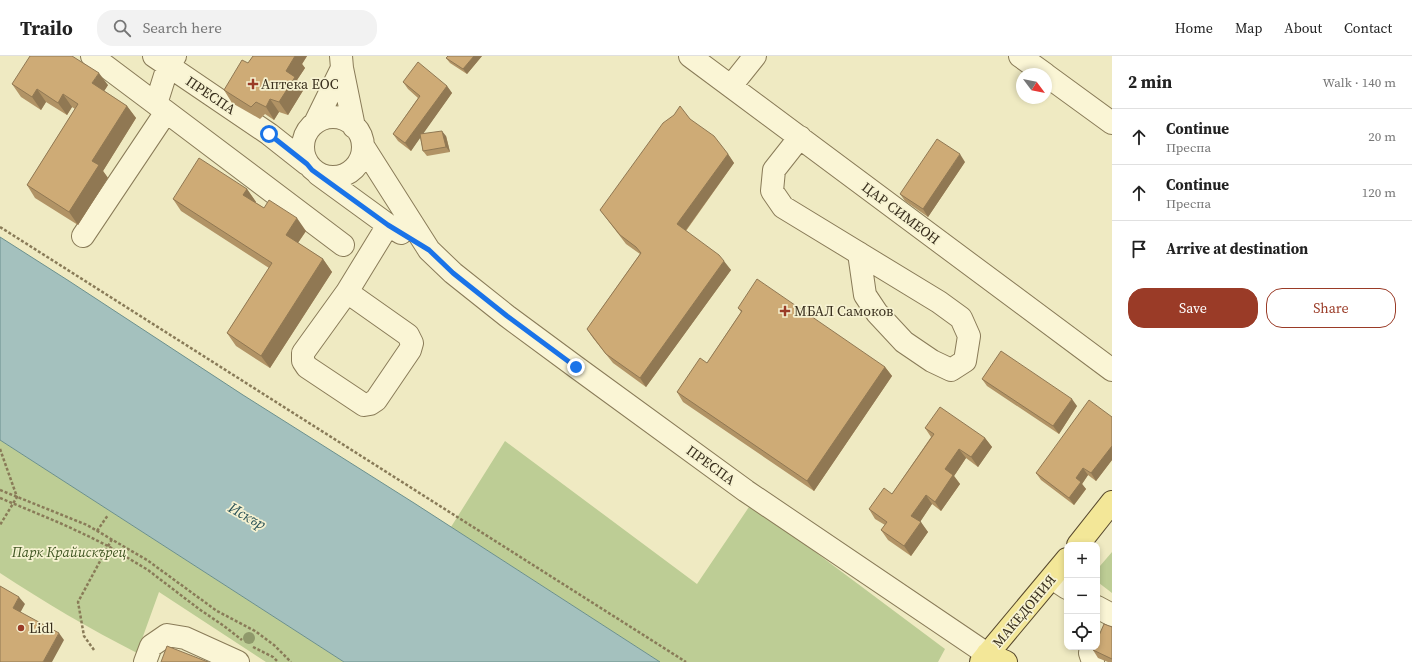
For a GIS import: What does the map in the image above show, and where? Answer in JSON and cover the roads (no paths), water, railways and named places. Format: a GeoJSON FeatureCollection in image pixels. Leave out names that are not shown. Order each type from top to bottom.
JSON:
{"type":"FeatureCollection","features":[{"type":"Feature","properties":{"kind":"main road"},"geometry":{"type":"LineString","coordinates":[[1080,542],[1112,502]]}},
{"type":"Feature","properties":{"kind":"main road","name":"МАКЕДОНИЯ"},"geometry":{"type":"LineString","coordinates":[[991,659],[1059,583],[1064,568]]}},
{"type":"Feature","properties":{"kind":"street"},"geometry":{"type":"LineString","coordinates":[[92,56],[343,245]]}},
{"type":"Feature","properties":{"kind":"street","name":"ЦАР СИМЕОН"},"geometry":{"type":"LineString","coordinates":[[690,56],[1112,370]]}},
{"type":"Feature","properties":{"kind":"street"},"geometry":{"type":"LineString","coordinates":[[730,86],[755,56]]}},
{"type":"Feature","properties":{"kind":"street"},"geometry":{"type":"LineString","coordinates":[[1020,56],[1037,68]]}},
{"type":"Feature","properties":{"kind":"street"},"geometry":{"type":"LineString","coordinates":[[84,236],[161,108],[165,59]]}},
{"type":"Feature","properties":{"kind":"street","name":"ПРЕСПА"},"geometry":{"type":"LineString","coordinates":[[165,59],[269,134],[388,225],[429,250],[453,273],[507,316],[740,487],[991,659]]}},
{"type":"Feature","properties":{"kind":"street"},"geometry":{"type":"LineString","coordinates":[[342,62],[362,155],[358,164],[344,175],[326,177],[313,169],[304,156],[302,147],[342,62]]}},
{"type":"Feature","properties":{"kind":"street"},"geometry":{"type":"LineString","coordinates":[[1052,79],[1112,124]]}},
{"type":"Feature","properties":{"kind":"street"},"geometry":{"type":"LineString","coordinates":[[310,130],[323,119],[331,117],[340,118],[348,121],[359,136]]}},
{"type":"Feature","properties":{"kind":"street","name":"ПРЕСПА"},"geometry":{"type":"LineString","coordinates":[[269,134],[310,130]]}},
{"type":"Feature","properties":{"kind":"street","name":"ПРЕСПА"},"geometry":{"type":"LineString","coordinates":[[359,136],[429,250]]}},
{"type":"Feature","properties":{"kind":"street"},"geometry":{"type":"LineString","coordinates":[[800,137],[774,170],[772,190],[783,207],[859,253],[939,302],[961,318],[969,336],[965,361],[951,370],[932,361],[904,342],[876,313],[865,295],[859,253]]}},
{"type":"Feature","properties":{"kind":"street"},"geometry":{"type":"LineString","coordinates":[[347,292],[408,335],[412,342],[410,350],[376,400],[370,404],[364,405],[307,367],[303,361],[303,353],[347,292],[388,225]]}},
{"type":"Feature","properties":{"kind":"street"},"geometry":{"type":"LineString","coordinates":[[1100,609],[1112,615]]}},
{"type":"Feature","properties":{"kind":"street"},"geometry":{"type":"LineString","coordinates":[[145,662],[151,646],[167,635],[243,650]]}},
{"type":"Feature","properties":{"kind":"street"},"geometry":{"type":"LineString","coordinates":[[1090,650],[1093,662]]}},
{"type":"Feature","properties":{"kind":"water","name":"Искър"},"geometry":{"type":"Polygon","coordinates":[[[0,237],[243,395],[414,503],[660,662],[344,662],[0,440],[0,237]]]}},
{"type":"Feature","properties":{"kind":"place","name":"Аптека ЕОС"},"geometry":{"type":"Point","coordinates":[253,84]}},
{"type":"Feature","properties":{"kind":"place","name":"МБАЛ Самоков"},"geometry":{"type":"Point","coordinates":[785,311]}},
{"type":"Feature","properties":{"kind":"place","name":"Lidl"},"geometry":{"type":"Point","coordinates":[21,628]}},
{"type":"Feature","properties":{"kind":"park label","name":"Парк Крайискърец"},"geometry":{"type":"Point","coordinates":[69,552]}}]}
